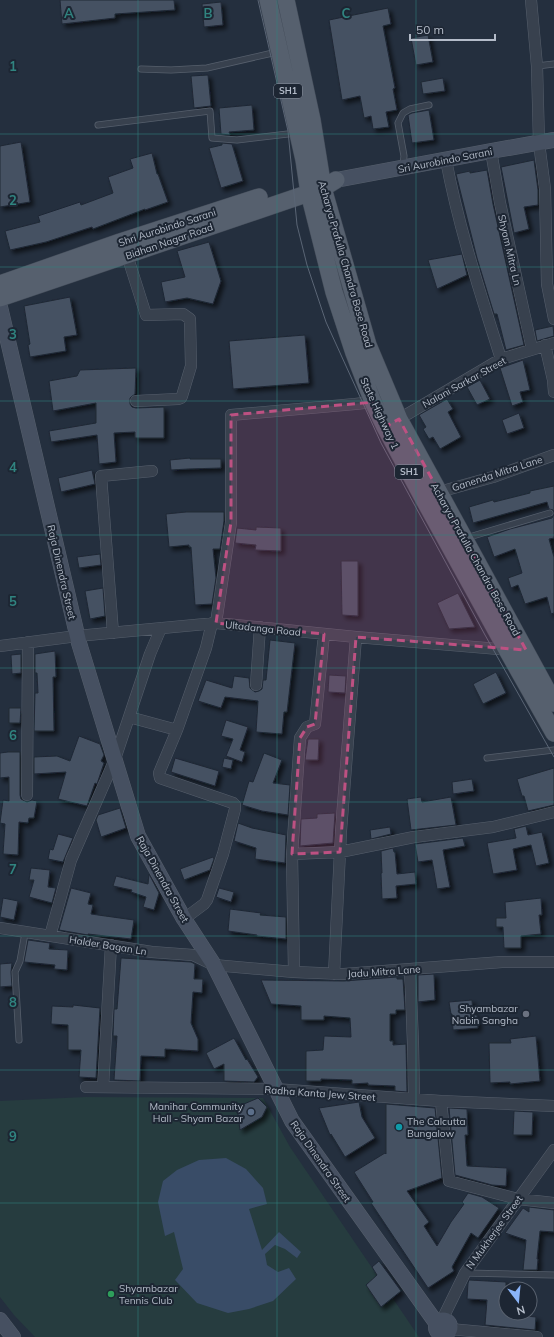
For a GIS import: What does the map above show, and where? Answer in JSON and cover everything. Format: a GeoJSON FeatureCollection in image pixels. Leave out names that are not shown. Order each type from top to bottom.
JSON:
{"type":"FeatureCollection","features":[{"type":"Feature","properties":{"kind":"main road","name":"Acharya Prafulla Chandra Bose Road"},"geometry":{"type":"LineString","coordinates":[[268,0],[298,132],[319,184],[368,345],[399,419],[554,703]]}},
{"type":"Feature","properties":{"kind":"main road","name":"Acharya Prafulla Chandra Bose Road"},"geometry":{"type":"LineString","coordinates":[[286,0],[312,120],[319,184]]}},
{"type":"Feature","properties":{"kind":"main road","name":"Sri Aurobindo Sarani"},"geometry":{"type":"LineString","coordinates":[[319,184],[554,140]]}},
{"type":"Feature","properties":{"kind":"main road","name":"Bidhan Nagar Road"},"geometry":{"type":"LineString","coordinates":[[0,298],[250,212],[319,184]]}},
{"type":"Feature","properties":{"kind":"main road","name":"Shri Aurobindo Sarani"},"geometry":{"type":"LineString","coordinates":[[0,284],[120,242],[319,184]]}},
{"type":"Feature","properties":{"kind":"main road","name":"State Highway 1"},"geometry":{"type":"LineString","coordinates":[[319,184],[334,292],[354,353],[373,402],[385,428],[554,733]]}},
{"type":"Feature","properties":{"kind":"main road","name":"Raja Dinendra Street"},"geometry":{"type":"LineString","coordinates":[[0,308],[77,636],[138,836],[184,919],[214,965],[275,1090],[292,1121],[444,1329]]}},
{"type":"Feature","properties":{"kind":"main road"},"geometry":{"type":"LineString","coordinates":[[0,1320],[13,1337]]}},
{"type":"Feature","properties":{"kind":"street"},"geometry":{"type":"LineString","coordinates":[[531,0],[537,66],[539,143],[550,221],[546,284],[554,320]]}},
{"type":"Feature","properties":{"kind":"street","name":"Shyam Mitra Ln"},"geometry":{"type":"LineString","coordinates":[[491,151],[500,203],[532,349]]}},
{"type":"Feature","properties":{"kind":"street"},"geometry":{"type":"LineString","coordinates":[[446,160],[454,203],[469,259],[501,359]]}},
{"type":"Feature","properties":{"kind":"street"},"geometry":{"type":"LineString","coordinates":[[127,255],[146,315],[183,314],[190,320],[191,366],[181,398],[136,401]]}},
{"type":"Feature","properties":{"kind":"street"},"geometry":{"type":"LineString","coordinates":[[549,344],[554,392]]}},
{"type":"Feature","properties":{"kind":"street","name":"Nalani Sarkar Street"},"geometry":{"type":"LineString","coordinates":[[385,428],[501,359],[549,344]]}},
{"type":"Feature","properties":{"kind":"street"},"geometry":{"type":"LineString","coordinates":[[184,919],[207,900],[223,854],[235,809],[235,805],[232,803],[160,778],[159,773],[177,730],[214,623],[231,522],[231,415],[373,402]]}},
{"type":"Feature","properties":{"kind":"street","name":"Ganenda Mitra Lane"},"geometry":{"type":"LineString","coordinates":[[439,492],[493,477],[554,455]]}},
{"type":"Feature","properties":{"kind":"street"},"geometry":{"type":"LineString","coordinates":[[113,632],[101,476],[152,471]]}},
{"type":"Feature","properties":{"kind":"street","name":"Ultadanga Road"},"geometry":{"type":"LineString","coordinates":[[0,646],[113,632],[214,623],[356,637],[507,650],[526,650]]}},
{"type":"Feature","properties":{"kind":"street"},"geometry":{"type":"LineString","coordinates":[[256,684],[260,627]]}},
{"type":"Feature","properties":{"kind":"street"},"geometry":{"type":"LineString","coordinates":[[50,936],[71,860],[115,759],[160,628]]}},
{"type":"Feature","properties":{"kind":"street"},"geometry":{"type":"LineString","coordinates":[[294,972],[292,854],[300,738],[307,727],[315,724],[324,634]]}},
{"type":"Feature","properties":{"kind":"street"},"geometry":{"type":"LineString","coordinates":[[334,974],[340,852],[356,637]]}},
{"type":"Feature","properties":{"kind":"street"},"geometry":{"type":"LineString","coordinates":[[27,795],[28,642]]}},
{"type":"Feature","properties":{"kind":"street"},"geometry":{"type":"LineString","coordinates":[[129,716],[177,730]]}},
{"type":"Feature","properties":{"kind":"street"},"geometry":{"type":"LineString","coordinates":[[292,854],[340,852],[414,837],[493,827],[554,812]]}},
{"type":"Feature","properties":{"kind":"street","name":"Halder Bagan Ln"},"geometry":{"type":"LineString","coordinates":[[0,928],[152,952],[193,955],[214,965]]}},
{"type":"Feature","properties":{"kind":"street"},"geometry":{"type":"LineString","coordinates":[[103,1087],[111,945]]}},
{"type":"Feature","properties":{"kind":"street","name":"Jadu Mitra Lane"},"geometry":{"type":"LineString","coordinates":[[214,965],[334,974],[410,970],[502,962],[554,962]]}},
{"type":"Feature","properties":{"kind":"street"},"geometry":{"type":"LineString","coordinates":[[410,970],[414,1099]]}},
{"type":"Feature","properties":{"kind":"street","name":"Radha Kanta Jew Street"},"geometry":{"type":"LineString","coordinates":[[86,1087],[275,1090],[441,1101],[554,1106]]}},
{"type":"Feature","properties":{"kind":"street"},"geometry":{"type":"LineString","coordinates":[[441,1101],[449,1181],[518,1199],[554,1203]]}},
{"type":"Feature","properties":{"kind":"street","name":"N Mukherjee Street"},"geometry":{"type":"LineString","coordinates":[[444,1329],[465,1272],[554,1150]]}},
{"type":"Feature","properties":{"kind":"street"},"geometry":{"type":"LineString","coordinates":[[444,1329],[537,1337]]}},
{"type":"Feature","properties":{"kind":"lane"},"geometry":{"type":"LineString","coordinates":[[141,69],[171,70],[207,68],[279,51]]}},
{"type":"Feature","properties":{"kind":"lane"},"geometry":{"type":"LineString","coordinates":[[537,66],[554,64]]}},
{"type":"Feature","properties":{"kind":"lane"},"geometry":{"type":"LineString","coordinates":[[403,168],[404,156],[398,123],[403,113],[410,109],[428,105]]}},
{"type":"Feature","properties":{"kind":"lane"},"geometry":{"type":"LineString","coordinates":[[98,125],[210,111],[212,138],[237,140],[298,132]]}},
{"type":"Feature","properties":{"kind":"lane"},"geometry":{"type":"LineString","coordinates":[[465,539],[550,513]]}},
{"type":"Feature","properties":{"kind":"lane"},"geometry":{"type":"LineString","coordinates":[[487,758],[554,750]]}},
{"type":"Feature","properties":{"kind":"lane"},"geometry":{"type":"LineString","coordinates":[[19,1040],[15,972],[20,961],[25,933]]}},
{"type":"Feature","properties":{"kind":"lane"},"geometry":{"type":"LineString","coordinates":[[465,1272],[554,1275]]}},
{"type":"Feature","properties":{"kind":"highlighted area"},"geometry":{"type":"Polygon","coordinates":[[[373,402],[385,427],[399,419],[526,650],[356,637],[340,852],[292,854],[300,738],[307,727],[315,724],[324,634],[216,623],[231,522],[231,415],[373,402]]]}},
{"type":"Feature","properties":{"kind":"green space"},"geometry":{"type":"Polygon","coordinates":[[[86,1097],[263,1098],[290,1147],[419,1337],[35,1337],[14,1315],[0,1297],[0,1101],[86,1097]]]}},
{"type":"Feature","properties":{"kind":"water"},"geometry":{"type":"Polygon","coordinates":[[[226,1158],[246,1169],[263,1188],[267,1204],[249,1209],[262,1250],[279,1232],[301,1252],[297,1258],[285,1249],[275,1245],[265,1254],[267,1265],[278,1272],[289,1268],[296,1279],[273,1301],[249,1309],[228,1313],[197,1303],[175,1280],[183,1269],[174,1232],[165,1236],[158,1202],[163,1181],[177,1170],[199,1160],[226,1158]]]}},
{"type":"Feature","properties":{"kind":"building"},"geometry":{"type":"Polygon","coordinates":[[[60,0],[174,0],[175,10],[115,14],[115,18],[62,24],[60,0]]]}},
{"type":"Feature","properties":{"kind":"building"},"geometry":{"type":"Polygon","coordinates":[[[221,2],[223,25],[204,27],[202,4],[221,2]]]}},
{"type":"Feature","properties":{"kind":"building"},"geometry":{"type":"Polygon","coordinates":[[[388,8],[391,24],[383,26],[395,88],[393,89],[397,110],[386,112],[389,127],[373,129],[371,116],[364,118],[360,96],[342,100],[329,20],[388,8]]]}},
{"type":"Feature","properties":{"kind":"building"},"geometry":{"type":"Polygon","coordinates":[[[428,35],[433,62],[416,65],[411,38],[428,35]]]}},
{"type":"Feature","properties":{"kind":"building"},"geometry":{"type":"Polygon","coordinates":[[[208,75],[211,106],[194,108],[191,76],[208,75]]]}},
{"type":"Feature","properties":{"kind":"building"},"geometry":{"type":"Polygon","coordinates":[[[443,78],[445,91],[423,94],[421,82],[443,78]]]}},
{"type":"Feature","properties":{"kind":"building"},"geometry":{"type":"Polygon","coordinates":[[[252,105],[254,130],[229,132],[230,135],[221,134],[219,108],[252,105]]]}},
{"type":"Feature","properties":{"kind":"building"},"geometry":{"type":"Polygon","coordinates":[[[429,110],[434,140],[412,143],[408,115],[429,110]]]}},
{"type":"Feature","properties":{"kind":"building"},"geometry":{"type":"Polygon","coordinates":[[[21,142],[30,202],[0,207],[0,146],[21,142]]]}},
{"type":"Feature","properties":{"kind":"building"},"geometry":{"type":"Polygon","coordinates":[[[222,143],[232,144],[243,181],[221,188],[209,148],[222,145],[222,143]]]}},
{"type":"Feature","properties":{"kind":"building"},"geometry":{"type":"Polygon","coordinates":[[[152,153],[157,174],[168,202],[145,209],[93,229],[92,227],[46,242],[10,250],[5,231],[40,222],[38,216],[80,202],[81,205],[113,193],[108,177],[133,168],[130,159],[152,153]]]}},
{"type":"Feature","properties":{"kind":"building"},"geometry":{"type":"Polygon","coordinates":[[[534,160],[538,190],[538,205],[524,207],[529,229],[514,233],[501,167],[534,160]]]}},
{"type":"Feature","properties":{"kind":"building"},"geometry":{"type":"Polygon","coordinates":[[[487,170],[524,345],[506,350],[497,314],[494,314],[477,258],[456,174],[487,170]]]}},
{"type":"Feature","properties":{"kind":"building"},"geometry":{"type":"Polygon","coordinates":[[[209,242],[221,281],[213,304],[187,298],[165,302],[161,282],[185,277],[177,251],[209,242]]]}},
{"type":"Feature","properties":{"kind":"building"},"geometry":{"type":"Polygon","coordinates":[[[462,254],[467,275],[437,289],[428,260],[462,254]]]}},
{"type":"Feature","properties":{"kind":"building"},"geometry":{"type":"Polygon","coordinates":[[[70,297],[77,335],[64,337],[66,351],[30,357],[28,345],[30,344],[24,306],[70,297]]]}},
{"type":"Feature","properties":{"kind":"building"},"geometry":{"type":"Polygon","coordinates":[[[553,326],[554,336],[537,341],[535,330],[553,326]]]}},
{"type":"Feature","properties":{"kind":"building"},"geometry":{"type":"Polygon","coordinates":[[[305,335],[309,383],[233,389],[229,341],[305,335]]]}},
{"type":"Feature","properties":{"kind":"building"},"geometry":{"type":"Polygon","coordinates":[[[523,360],[530,390],[520,392],[523,402],[512,406],[500,368],[523,360]]]}},
{"type":"Feature","properties":{"kind":"building"},"geometry":{"type":"Polygon","coordinates":[[[136,368],[135,394],[130,398],[130,404],[132,407],[136,408],[164,407],[164,438],[135,438],[135,432],[114,433],[116,462],[99,464],[97,435],[51,442],[49,431],[96,423],[96,403],[53,411],[49,381],[77,376],[80,370],[136,368]]]}},
{"type":"Feature","properties":{"kind":"building"},"geometry":{"type":"Polygon","coordinates":[[[480,380],[490,399],[477,405],[467,387],[480,380]]]}},
{"type":"Feature","properties":{"kind":"building"},"geometry":{"type":"Polygon","coordinates":[[[447,399],[453,409],[448,412],[461,437],[440,449],[433,437],[429,439],[423,429],[426,427],[419,415],[447,399]]]}},
{"type":"Feature","properties":{"kind":"building"},"geometry":{"type":"Polygon","coordinates":[[[519,413],[524,428],[507,434],[502,420],[519,413]]]}},
{"type":"Feature","properties":{"kind":"building"},"geometry":{"type":"Polygon","coordinates":[[[190,458],[221,459],[221,468],[171,470],[170,460],[190,458]]]}},
{"type":"Feature","properties":{"kind":"building"},"geometry":{"type":"Polygon","coordinates":[[[92,470],[95,484],[61,492],[58,478],[92,470]]]}},
{"type":"Feature","properties":{"kind":"building"},"geometry":{"type":"Polygon","coordinates":[[[554,486],[554,512],[553,510],[549,509],[547,502],[473,523],[469,507],[554,486]]]}},
{"type":"Feature","properties":{"kind":"building"},"geometry":{"type":"Polygon","coordinates":[[[186,512],[224,512],[220,549],[213,549],[216,578],[212,604],[195,605],[191,547],[189,547],[189,545],[169,547],[166,514],[186,512]]]}},
{"type":"Feature","properties":{"kind":"building"},"geometry":{"type":"Polygon","coordinates":[[[554,514],[554,538],[549,539],[554,557],[554,613],[551,614],[547,597],[525,604],[518,585],[511,588],[508,578],[522,573],[515,549],[494,557],[487,537],[510,529],[552,518],[554,514]]]}},
{"type":"Feature","properties":{"kind":"building"},"geometry":{"type":"Polygon","coordinates":[[[256,527],[281,528],[281,551],[255,550],[256,545],[235,543],[237,528],[256,530],[256,527]]]}},
{"type":"Feature","properties":{"kind":"building"},"geometry":{"type":"Polygon","coordinates":[[[100,554],[101,565],[79,568],[77,557],[100,554]]]}},
{"type":"Feature","properties":{"kind":"building"},"geometry":{"type":"Polygon","coordinates":[[[341,561],[358,561],[358,616],[342,615],[341,561]]]}},
{"type":"Feature","properties":{"kind":"building"},"geometry":{"type":"Polygon","coordinates":[[[103,588],[105,616],[90,619],[85,591],[103,588]]]}},
{"type":"Feature","properties":{"kind":"building"},"geometry":{"type":"Polygon","coordinates":[[[458,593],[475,627],[449,629],[437,603],[458,593]]]}},
{"type":"Feature","properties":{"kind":"building"},"geometry":{"type":"Polygon","coordinates":[[[270,640],[295,643],[287,712],[284,712],[282,734],[256,732],[258,701],[225,697],[221,708],[198,701],[206,680],[232,688],[234,676],[249,678],[250,688],[255,692],[262,689],[263,680],[266,680],[270,640]]]}},
{"type":"Feature","properties":{"kind":"building"},"geometry":{"type":"Polygon","coordinates":[[[55,651],[56,677],[53,677],[54,731],[34,731],[35,693],[38,693],[37,673],[35,673],[35,654],[55,651]]]}},
{"type":"Feature","properties":{"kind":"building"},"geometry":{"type":"Polygon","coordinates":[[[21,654],[21,673],[12,674],[11,655],[21,654]]]}},
{"type":"Feature","properties":{"kind":"building"},"geometry":{"type":"Polygon","coordinates":[[[496,672],[506,693],[483,704],[473,684],[496,672]]]}},
{"type":"Feature","properties":{"kind":"building"},"geometry":{"type":"Polygon","coordinates":[[[329,675],[346,676],[345,693],[328,692],[329,675]]]}},
{"type":"Feature","properties":{"kind":"building"},"geometry":{"type":"Polygon","coordinates":[[[9,708],[21,708],[20,723],[9,723],[9,708]]]}},
{"type":"Feature","properties":{"kind":"building"},"geometry":{"type":"Polygon","coordinates":[[[226,720],[248,727],[240,750],[245,752],[242,762],[226,756],[233,739],[221,736],[226,720]]]}},
{"type":"Feature","properties":{"kind":"building"},"geometry":{"type":"Polygon","coordinates":[[[79,736],[100,744],[104,755],[101,761],[104,763],[97,784],[95,783],[87,806],[58,799],[66,772],[34,774],[34,757],[57,756],[70,761],[79,736]]]}},
{"type":"Feature","properties":{"kind":"building"},"geometry":{"type":"Polygon","coordinates":[[[308,739],[319,739],[318,760],[305,760],[308,739]]]}},
{"type":"Feature","properties":{"kind":"building"},"geometry":{"type":"Polygon","coordinates":[[[20,752],[21,799],[27,802],[32,800],[37,801],[34,818],[29,818],[28,823],[19,822],[18,855],[3,854],[5,824],[0,823],[3,800],[9,801],[9,777],[0,778],[0,753],[20,752]]]}},
{"type":"Feature","properties":{"kind":"building"},"geometry":{"type":"Polygon","coordinates":[[[264,753],[282,760],[273,783],[290,785],[288,815],[262,811],[242,805],[249,781],[253,782],[264,753]]]}},
{"type":"Feature","properties":{"kind":"building"},"geometry":{"type":"Polygon","coordinates":[[[175,758],[219,771],[215,786],[171,772],[175,758]]]}},
{"type":"Feature","properties":{"kind":"building"},"geometry":{"type":"Polygon","coordinates":[[[224,758],[233,760],[231,769],[222,767],[224,758]]]}},
{"type":"Feature","properties":{"kind":"building"},"geometry":{"type":"Polygon","coordinates":[[[554,768],[554,805],[528,811],[517,779],[554,768]]]}},
{"type":"Feature","properties":{"kind":"building"},"geometry":{"type":"Polygon","coordinates":[[[472,779],[474,791],[453,794],[452,782],[472,779]]]}},
{"type":"Feature","properties":{"kind":"building"},"geometry":{"type":"Polygon","coordinates":[[[421,797],[422,802],[451,797],[456,825],[411,830],[407,799],[421,797]]]}},
{"type":"Feature","properties":{"kind":"building"},"geometry":{"type":"Polygon","coordinates":[[[120,808],[126,828],[101,837],[96,820],[98,815],[120,808]]]}},
{"type":"Feature","properties":{"kind":"building"},"geometry":{"type":"Polygon","coordinates":[[[335,813],[333,843],[300,846],[301,819],[317,818],[317,814],[335,813]]]}},
{"type":"Feature","properties":{"kind":"building"},"geometry":{"type":"Polygon","coordinates":[[[238,823],[252,828],[286,835],[285,863],[255,859],[256,848],[234,841],[238,823]]]}},
{"type":"Feature","properties":{"kind":"building"},"geometry":{"type":"Polygon","coordinates":[[[526,826],[528,835],[542,832],[549,863],[536,866],[531,845],[513,849],[517,870],[493,874],[487,843],[516,838],[514,829],[526,826]]]}},
{"type":"Feature","properties":{"kind":"building"},"geometry":{"type":"Polygon","coordinates":[[[390,827],[391,834],[371,839],[370,830],[390,827]]]}},
{"type":"Feature","properties":{"kind":"building"},"geometry":{"type":"Polygon","coordinates":[[[58,834],[73,838],[63,862],[48,859],[50,849],[53,850],[58,834]]]}},
{"type":"Feature","properties":{"kind":"building"},"geometry":{"type":"Polygon","coordinates":[[[463,838],[465,846],[443,850],[450,887],[437,889],[432,860],[418,862],[415,844],[463,838]]]}},
{"type":"Feature","properties":{"kind":"building"},"geometry":{"type":"Polygon","coordinates":[[[393,848],[395,852],[397,874],[415,872],[416,884],[396,886],[397,898],[382,899],[381,851],[393,848]]]}},
{"type":"Feature","properties":{"kind":"building"},"geometry":{"type":"Polygon","coordinates":[[[213,857],[214,859],[210,870],[184,880],[180,869],[213,857]]]}},
{"type":"Feature","properties":{"kind":"building"},"geometry":{"type":"Polygon","coordinates":[[[31,868],[50,870],[48,887],[56,888],[52,903],[29,897],[34,880],[29,880],[31,868]]]}},
{"type":"Feature","properties":{"kind":"building"},"geometry":{"type":"Polygon","coordinates":[[[149,874],[159,893],[154,910],[143,907],[146,897],[131,892],[132,890],[113,886],[116,876],[148,884],[149,874]]]}},
{"type":"Feature","properties":{"kind":"building"},"geometry":{"type":"Polygon","coordinates":[[[71,888],[91,893],[88,904],[93,905],[91,914],[134,920],[131,939],[88,935],[59,930],[71,888]]]}},
{"type":"Feature","properties":{"kind":"building"},"geometry":{"type":"Polygon","coordinates":[[[219,888],[234,892],[231,902],[216,897],[219,888]]]}},
{"type":"Feature","properties":{"kind":"building"},"geometry":{"type":"Polygon","coordinates":[[[3,898],[18,901],[14,920],[0,917],[3,898]]]}},
{"type":"Feature","properties":{"kind":"building"},"geometry":{"type":"Polygon","coordinates":[[[541,898],[542,915],[539,915],[541,934],[521,936],[521,948],[504,948],[503,927],[496,927],[496,918],[506,918],[505,902],[541,898]]]}},
{"type":"Feature","properties":{"kind":"building"},"geometry":{"type":"Polygon","coordinates":[[[230,909],[261,913],[260,915],[286,917],[286,939],[228,931],[230,909]]]}},
{"type":"Feature","properties":{"kind":"building"},"geometry":{"type":"Polygon","coordinates":[[[28,940],[50,943],[49,949],[68,950],[67,970],[54,969],[55,965],[24,962],[28,940]]]}},
{"type":"Feature","properties":{"kind":"building"},"geometry":{"type":"Polygon","coordinates":[[[121,958],[191,962],[195,964],[194,979],[203,979],[202,993],[193,992],[191,1023],[198,1039],[198,1051],[165,1049],[165,1057],[141,1056],[140,1081],[114,1080],[117,1036],[113,1036],[114,1009],[117,1009],[121,958]]]}},
{"type":"Feature","properties":{"kind":"building"},"geometry":{"type":"Polygon","coordinates":[[[12,963],[12,986],[0,987],[0,964],[12,963]]]}},
{"type":"Feature","properties":{"kind":"building"},"geometry":{"type":"Polygon","coordinates":[[[434,974],[435,1000],[418,1002],[418,975],[434,974]]]}},
{"type":"Feature","properties":{"kind":"building"},"geometry":{"type":"Polygon","coordinates":[[[397,977],[397,979],[403,979],[405,1010],[396,1010],[396,1014],[390,1014],[390,1041],[393,1041],[393,1045],[406,1044],[407,1092],[395,1091],[395,1086],[368,1085],[368,1083],[352,1084],[352,1080],[321,1079],[321,1081],[306,1081],[306,1051],[323,1050],[324,1036],[351,1037],[350,1018],[324,1016],[324,1020],[301,1020],[301,1006],[271,1004],[261,980],[344,981],[397,977]]]}},
{"type":"Feature","properties":{"kind":"building"},"geometry":{"type":"Polygon","coordinates":[[[472,1000],[473,1015],[477,1015],[478,1028],[453,1030],[452,1014],[449,1002],[472,1000]]]}},
{"type":"Feature","properties":{"kind":"building"},"geometry":{"type":"Polygon","coordinates":[[[73,1005],[100,1008],[96,1078],[79,1077],[81,1050],[68,1050],[68,1025],[51,1024],[52,1006],[73,1007],[73,1005]]]}},
{"type":"Feature","properties":{"kind":"building"},"geometry":{"type":"Polygon","coordinates":[[[536,1036],[540,1081],[510,1084],[510,1082],[490,1083],[489,1043],[511,1043],[510,1039],[536,1036]]]}},
{"type":"Feature","properties":{"kind":"building"},"geometry":{"type":"Polygon","coordinates":[[[234,1038],[246,1060],[247,1059],[258,1077],[254,1082],[224,1081],[224,1064],[214,1069],[206,1053],[234,1038]]]}},
{"type":"Feature","properties":{"kind":"building","name":"Manihar Community Hall - Shyam Bazar"},"geometry":{"type":"Polygon","coordinates":[[[258,1098],[267,1107],[262,1117],[240,1130],[237,1107],[258,1098]]]}},
{"type":"Feature","properties":{"kind":"building"},"geometry":{"type":"Polygon","coordinates":[[[359,1102],[362,1117],[375,1138],[345,1157],[331,1134],[330,1135],[319,1108],[359,1102]]]}},
{"type":"Feature","properties":{"kind":"building"},"geometry":{"type":"Polygon","coordinates":[[[386,1104],[435,1108],[442,1178],[407,1191],[429,1222],[424,1226],[437,1246],[451,1222],[464,1204],[462,1202],[468,1193],[482,1197],[499,1208],[478,1238],[471,1233],[452,1267],[454,1271],[428,1288],[371,1203],[373,1202],[354,1172],[385,1153],[386,1154],[386,1104]]]}},
{"type":"Feature","properties":{"kind":"building"},"geometry":{"type":"Polygon","coordinates":[[[449,1108],[467,1109],[468,1135],[465,1135],[467,1166],[507,1168],[506,1186],[492,1185],[455,1175],[449,1108]]]}},
{"type":"Feature","properties":{"kind":"building"},"geometry":{"type":"Polygon","coordinates":[[[514,1111],[533,1112],[532,1135],[513,1135],[514,1111]]]}},
{"type":"Feature","properties":{"kind":"building"},"geometry":{"type":"Polygon","coordinates":[[[529,1207],[554,1210],[554,1232],[540,1231],[537,1270],[523,1270],[526,1240],[505,1233],[523,1208],[529,1212],[529,1207]]]}},
{"type":"Feature","properties":{"kind":"building"},"geometry":{"type":"Polygon","coordinates":[[[379,1261],[401,1291],[381,1307],[366,1285],[377,1275],[372,1267],[379,1261]]]}},
{"type":"Feature","properties":{"kind":"building"},"geometry":{"type":"Polygon","coordinates":[[[469,1280],[498,1282],[498,1321],[536,1321],[535,1330],[485,1325],[487,1300],[467,1299],[469,1280]]]}},
{"type":"Feature","properties":{"kind":"tram line"},"geometry":{"type":"LineString","coordinates":[[258,0],[288,131],[297,225],[307,265],[326,322],[381,443],[485,635],[554,757]]}},
{"type":"Feature","properties":{"kind":"place","name":"Shyambazar Nabin Sangha"},"geometry":{"type":"Point","coordinates":[526,1014]}},
{"type":"Feature","properties":{"kind":"place","name":"Manihar Community Hall - Shyam Bazar"},"geometry":{"type":"Point","coordinates":[251,1112]}},
{"type":"Feature","properties":{"kind":"place","name":"The Calcutta Bungalow"},"geometry":{"type":"Point","coordinates":[399,1127]}},
{"type":"Feature","properties":{"kind":"place","name":"Shyambazar Tennis Club"},"geometry":{"type":"Point","coordinates":[111,1294]}}]}
